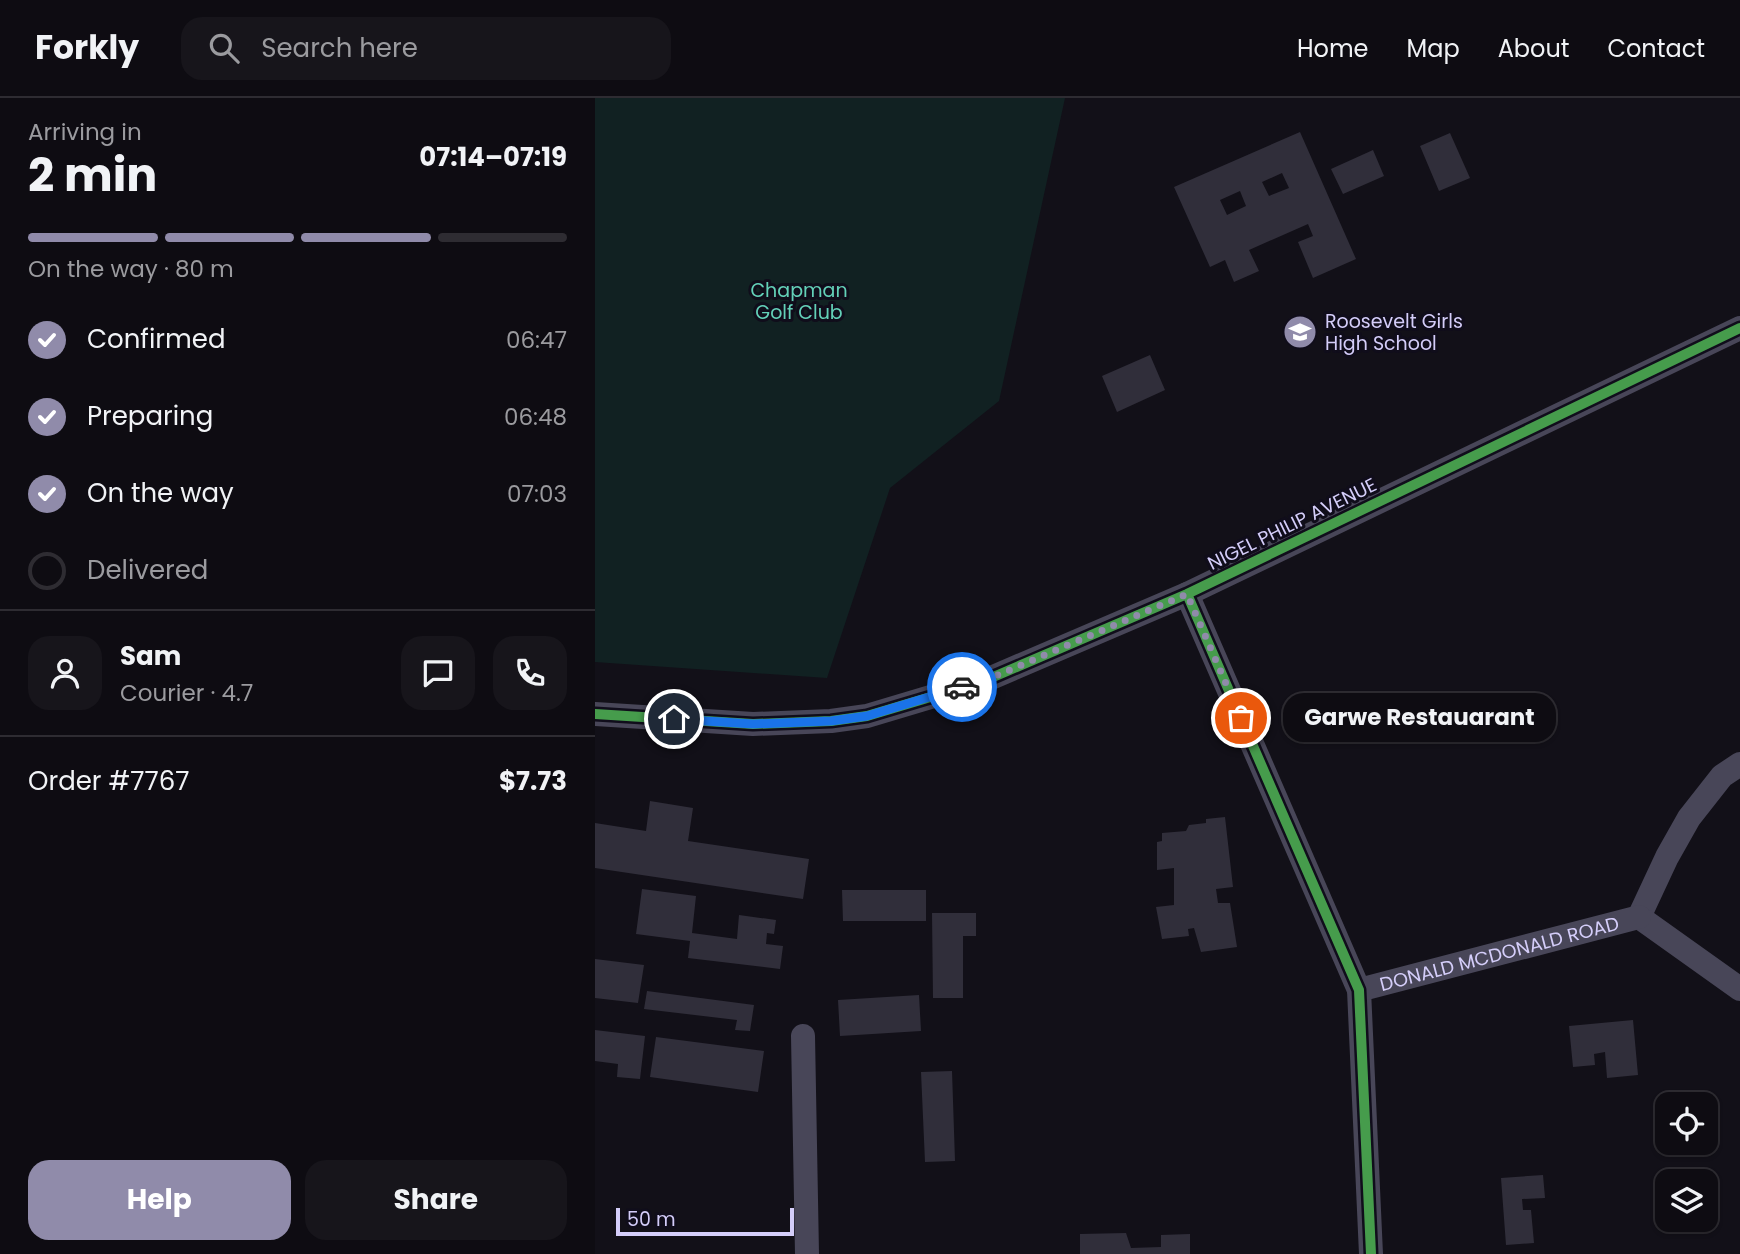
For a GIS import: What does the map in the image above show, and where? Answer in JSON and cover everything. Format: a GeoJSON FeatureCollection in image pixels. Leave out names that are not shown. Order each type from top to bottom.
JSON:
{"type":"FeatureCollection","features":[{"type":"Feature","properties":{"kind":"street","name":"NIGEL PHILIP AVENUE"},"geometry":{"type":"LineString","coordinates":[[595,714],[753,724],[831,721],[867,716],[984,681],[1187,594],[1740,328]]}},
{"type":"Feature","properties":{"kind":"street","name":"DONALD MCDONALD ROAD"},"geometry":{"type":"LineString","coordinates":[[1187,594],[1359,990],[1371,1254]]}},
{"type":"Feature","properties":{"kind":"street","name":"DONALD MCDONALD ROAD"},"geometry":{"type":"LineString","coordinates":[[1639,917],[1689,818],[1722,776],[1740,764]]}},
{"type":"Feature","properties":{"kind":"street","name":"DONALD MCDONALD ROAD"},"geometry":{"type":"LineString","coordinates":[[1359,990],[1639,917]]}},
{"type":"Feature","properties":{"kind":"street","name":"DONALD MCDONALD ROAD"},"geometry":{"type":"LineString","coordinates":[[1639,917],[1740,989]]}},
{"type":"Feature","properties":{"kind":"street"},"geometry":{"type":"LineString","coordinates":[[803,1036],[807,1254]]}},
{"type":"Feature","properties":{"kind":"green space","name":"Chapman Golf Club"},"geometry":{"type":"Polygon","coordinates":[[[595,98],[1065,98],[999,401],[890,488],[827,678],[595,662],[595,98]]]}},
{"type":"Feature","properties":{"kind":"building"},"geometry":{"type":"Polygon","coordinates":[[[1300,132],[1356,259],[1313,278],[1298,242],[1313,236],[1308,224],[1249,250],[1259,271],[1234,282],[1225,260],[1210,267],[1174,187],[1300,132]],[[1282,173],[1262,182],[1269,196],[1289,188],[1282,173]],[[1240,191],[1220,200],[1227,215],[1246,206],[1240,191]]]}},
{"type":"Feature","properties":{"kind":"building"},"geometry":{"type":"Polygon","coordinates":[[[1450,133],[1470,178],[1439,191],[1420,146],[1450,133]]]}},
{"type":"Feature","properties":{"kind":"building"},"geometry":{"type":"Polygon","coordinates":[[[1373,150],[1384,176],[1343,194],[1331,169],[1373,150]]]}},
{"type":"Feature","properties":{"kind":"building"},"geometry":{"type":"Polygon","coordinates":[[[1150,355],[1165,390],[1117,412],[1102,376],[1150,355]]]}},
{"type":"Feature","properties":{"kind":"building"},"geometry":{"type":"Polygon","coordinates":[[[650,801],[693,808],[688,841],[809,859],[803,899],[595,868],[595,823],[646,831],[650,801]]]}},
{"type":"Feature","properties":{"kind":"building"},"geometry":{"type":"Polygon","coordinates":[[[1225,817],[1233,887],[1216,889],[1218,903],[1230,903],[1237,947],[1201,952],[1194,928],[1188,929],[1189,936],[1162,939],[1156,907],[1174,905],[1174,868],[1157,870],[1157,842],[1162,841],[1162,833],[1186,831],[1189,825],[1206,823],[1206,819],[1225,817]]]}},
{"type":"Feature","properties":{"kind":"building"},"geometry":{"type":"Polygon","coordinates":[[[642,889],[696,896],[692,933],[737,939],[739,915],[776,920],[774,934],[767,933],[766,944],[783,946],[780,969],[688,958],[690,941],[636,934],[642,889]]]}},
{"type":"Feature","properties":{"kind":"building"},"geometry":{"type":"Polygon","coordinates":[[[842,890],[926,890],[926,921],[843,921],[842,890]]]}},
{"type":"Feature","properties":{"kind":"building"},"geometry":{"type":"Polygon","coordinates":[[[932,913],[976,913],[976,936],[963,936],[963,998],[933,998],[932,913]]]}},
{"type":"Feature","properties":{"kind":"building"},"geometry":{"type":"Polygon","coordinates":[[[595,959],[644,965],[638,1003],[595,998],[595,959]]]}},
{"type":"Feature","properties":{"kind":"building"},"geometry":{"type":"Polygon","coordinates":[[[647,991],[754,1005],[750,1031],[735,1030],[737,1020],[644,1009],[647,991]]]}},
{"type":"Feature","properties":{"kind":"building"},"geometry":{"type":"Polygon","coordinates":[[[919,995],[921,1031],[840,1036],[838,1000],[919,995]]]}},
{"type":"Feature","properties":{"kind":"building"},"geometry":{"type":"Polygon","coordinates":[[[1633,1020],[1638,1075],[1607,1078],[1605,1052],[1594,1054],[1595,1065],[1573,1067],[1569,1026],[1633,1020]]]}},
{"type":"Feature","properties":{"kind":"building"},"geometry":{"type":"Polygon","coordinates":[[[595,1030],[645,1036],[640,1079],[617,1077],[618,1064],[595,1061],[595,1030]]]}},
{"type":"Feature","properties":{"kind":"building"},"geometry":{"type":"Polygon","coordinates":[[[656,1037],[764,1051],[758,1092],[650,1077],[656,1037]]]}},
{"type":"Feature","properties":{"kind":"building"},"geometry":{"type":"Polygon","coordinates":[[[952,1071],[955,1161],[925,1162],[921,1072],[952,1071]]]}},
{"type":"Feature","properties":{"kind":"building"},"geometry":{"type":"Polygon","coordinates":[[[1543,1175],[1545,1198],[1522,1199],[1523,1210],[1531,1210],[1534,1243],[1506,1245],[1501,1178],[1543,1175]]]}},
{"type":"Feature","properties":{"kind":"building"},"geometry":{"type":"Polygon","coordinates":[[[1126,1233],[1131,1248],[1161,1247],[1161,1235],[1190,1234],[1190,1254],[1080,1254],[1080,1234],[1126,1233]]]}},
{"type":"Feature","properties":{"kind":"cycle path"},"geometry":{"type":"LineString","coordinates":[[595,714],[753,724],[831,721],[867,716],[984,681],[1187,594],[1740,328]]}},
{"type":"Feature","properties":{"kind":"cycle path"},"geometry":{"type":"LineString","coordinates":[[1187,594],[1359,990],[1371,1254]]}},
{"type":"Feature","properties":{"kind":"way so far"},"geometry":{"type":"LineString","coordinates":[[962,687],[984,681],[1187,594],[1241,718]]}},
{"type":"Feature","properties":{"kind":"place","name":"Roosevelt Girls High School"},"geometry":{"type":"Point","coordinates":[1300,332]}},
{"type":"Feature","properties":{"kind":"place","name":"Garwe Restauarant"},"geometry":{"type":"Point","coordinates":[1241,718]}},
{"type":"Feature","properties":{"kind":"route"},"geometry":{"type":"LineString","coordinates":[[674,719],[753,724],[831,721],[867,716],[962,687]]}}]}
